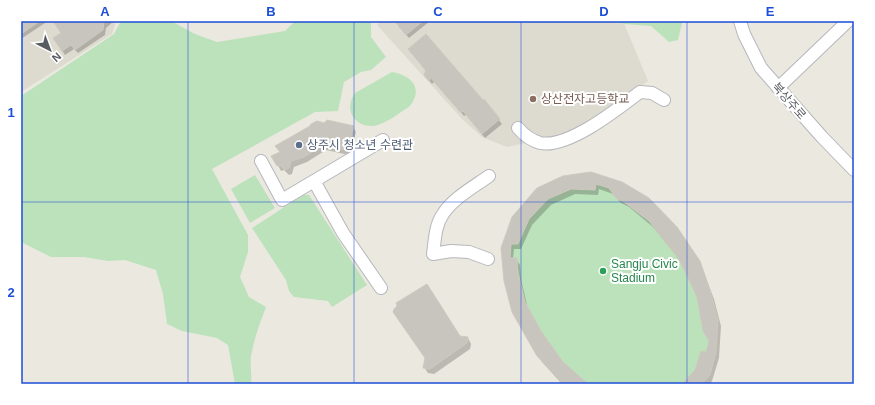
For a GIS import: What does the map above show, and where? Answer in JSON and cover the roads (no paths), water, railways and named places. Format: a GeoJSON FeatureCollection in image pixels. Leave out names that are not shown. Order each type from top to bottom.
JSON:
{"type":"FeatureCollection","features":[{"type":"Feature","properties":{"kind":"street","name":"북상주로"},"geometry":{"type":"LineString","coordinates":[[740,21],[744,34],[761,68],[822,138],[854,170]]}},
{"type":"Feature","properties":{"kind":"street"},"geometry":{"type":"LineString","coordinates":[[778,88],[848,21]]}},
{"type":"Feature","properties":{"kind":"street"},"geometry":{"type":"LineString","coordinates":[[518,128],[525,136],[541,143],[563,141],[600,121],[640,92],[652,93],[664,100]]}},
{"type":"Feature","properties":{"kind":"street"},"geometry":{"type":"LineString","coordinates":[[261,161],[282,200],[383,140]]}},
{"type":"Feature","properties":{"kind":"street"},"geometry":{"type":"LineString","coordinates":[[488,259],[469,252],[451,251],[433,254],[436,230],[443,213],[454,202],[489,176]]}},
{"type":"Feature","properties":{"kind":"street"},"geometry":{"type":"LineString","coordinates":[[314,181],[343,233],[382,288]]}},
{"type":"Feature","properties":{"kind":"place","name":"상산전자고등학교"},"geometry":{"type":"Point","coordinates":[533,99]}},
{"type":"Feature","properties":{"kind":"place","name":"상주시 청소년 수련관"},"geometry":{"type":"Point","coordinates":[299,145]}},
{"type":"Feature","properties":{"kind":"place","name":"Sangju Civic Stadium"},"geometry":{"type":"Point","coordinates":[603,271]}}]}
